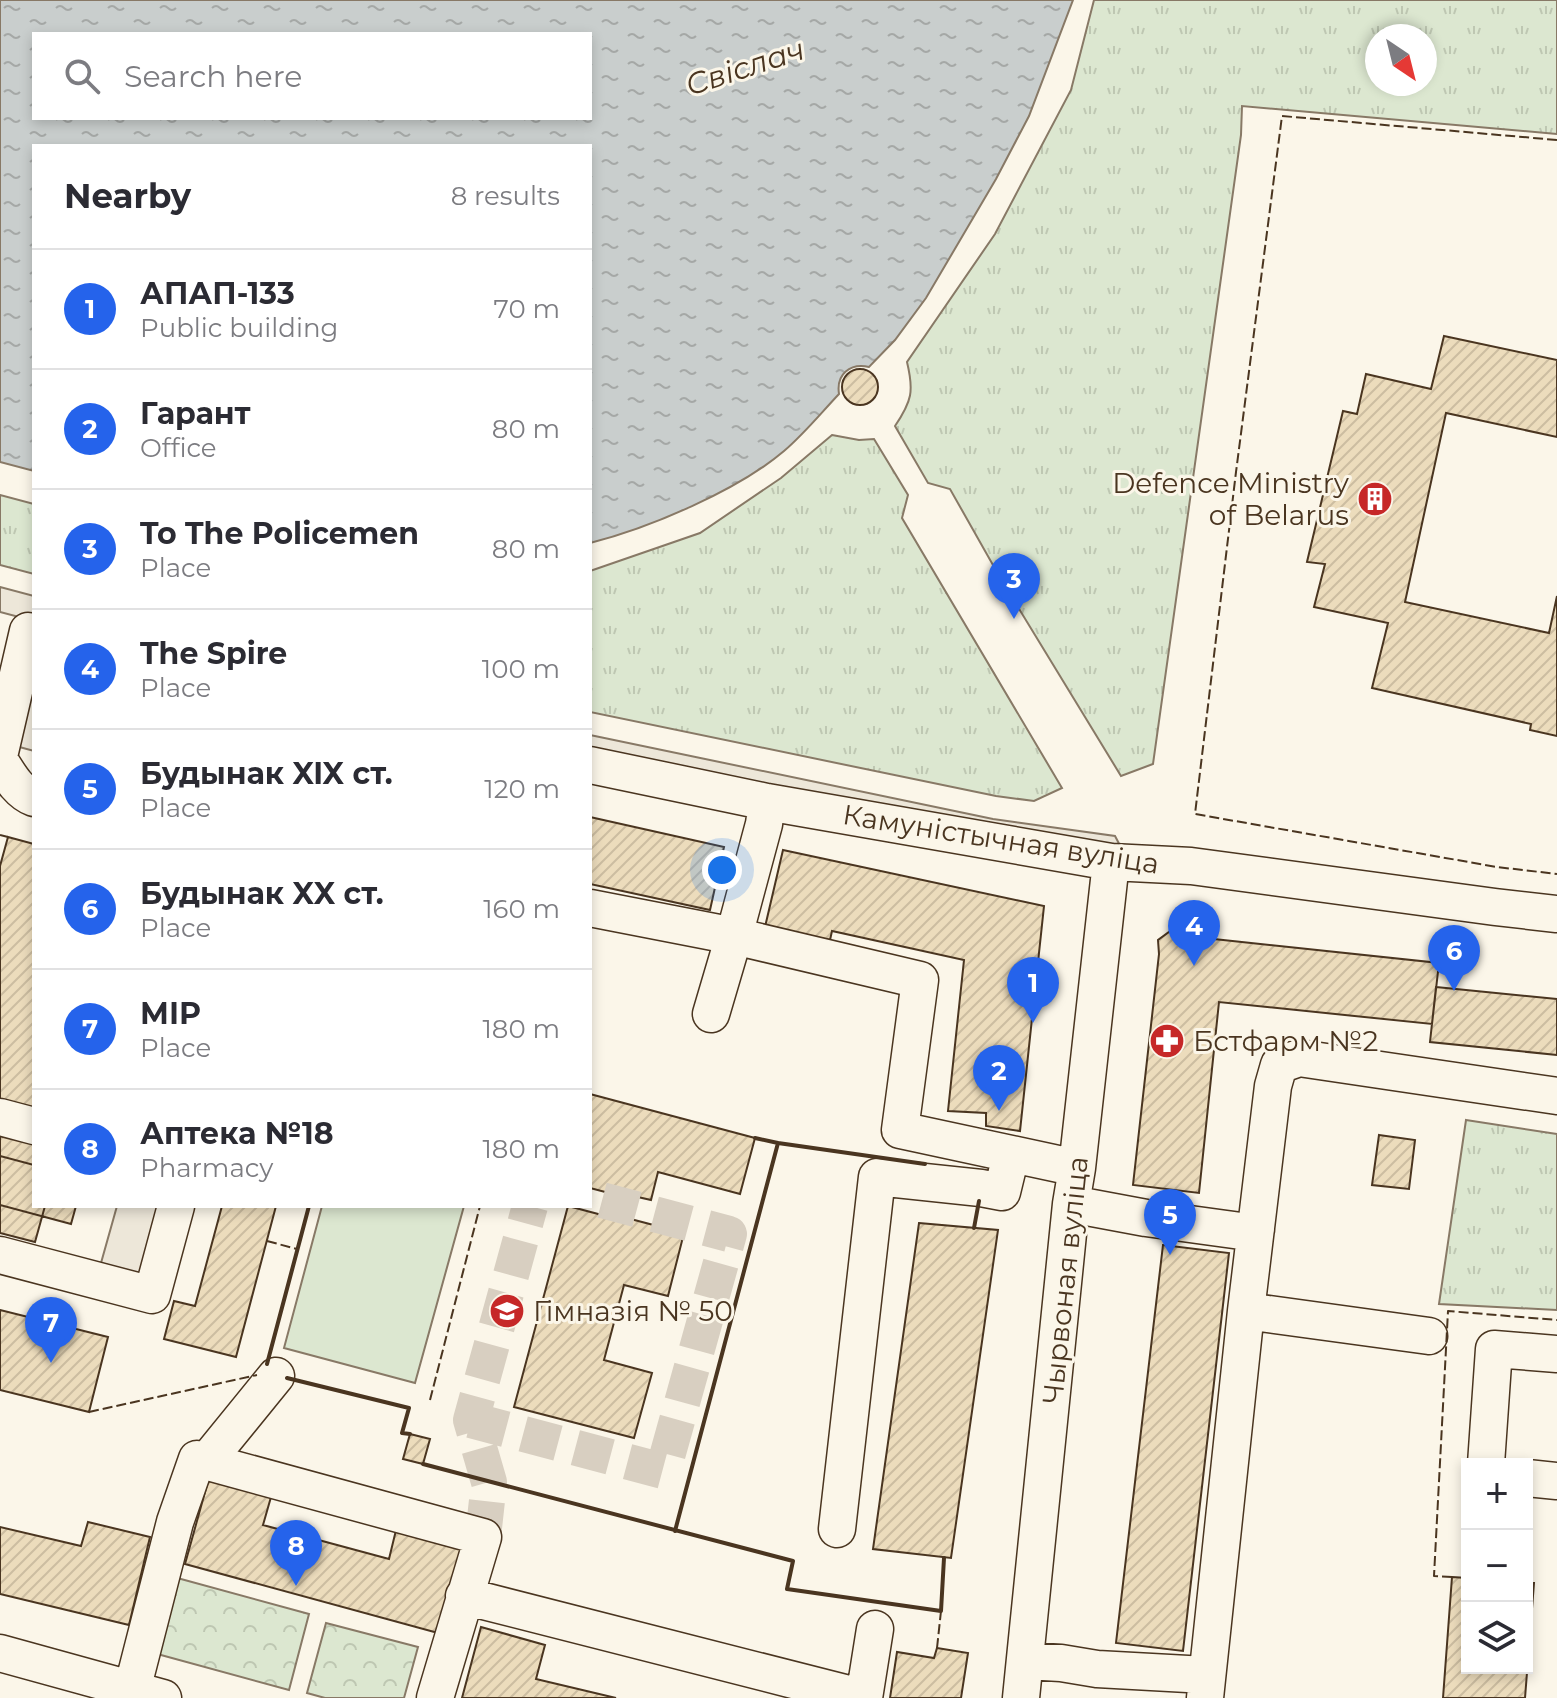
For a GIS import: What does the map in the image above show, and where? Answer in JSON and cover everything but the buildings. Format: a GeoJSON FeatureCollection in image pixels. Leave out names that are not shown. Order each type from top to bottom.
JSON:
{"type":"FeatureCollection","features":[{"type":"Feature","properties":{"kind":"street"},"geometry":{"type":"LineString","coordinates":[[0,752],[21,629]]}},
{"type":"Feature","properties":{"kind":"street"},"geometry":{"type":"LineString","coordinates":[[0,761],[12,780],[32,797]]}},
{"type":"Feature","properties":{"kind":"street","name":"Камуністычная вуліца"},"geometry":{"type":"LineString","coordinates":[[592,765],[767,802],[1111,862],[1191,866],[1557,914]]}},
{"type":"Feature","properties":{"kind":"street"},"geometry":{"type":"LineString","coordinates":[[711,1014],[764,824],[767,802]]}},
{"type":"Feature","properties":{"kind":"street","name":"Чырвоная вуліца"},"geometry":{"type":"LineString","coordinates":[[1021,1698],[1071,1204],[1111,862]]}},
{"type":"Feature","properties":{"kind":"street"},"geometry":{"type":"LineString","coordinates":[[592,908],[734,936],[920,980],[900,1130],[1077,1168]]}},
{"type":"Feature","properties":{"kind":"street"},"geometry":{"type":"LineString","coordinates":[[1026,1661],[1061,1663],[1206,1686],[1246,1311],[1273,1086],[1279,1065],[1299,1058],[1557,1096]]}},
{"type":"Feature","properties":{"kind":"street"},"geometry":{"type":"LineString","coordinates":[[0,1117],[32,1125]]}},
{"type":"Feature","properties":{"kind":"street"},"geometry":{"type":"LineString","coordinates":[[837,1529],[877,1177],[1002,1192],[1011,1155]]}},
{"type":"Feature","properties":{"kind":"street"},"geometry":{"type":"LineString","coordinates":[[1071,1204],[1241,1231],[1256,1229]]}},
{"type":"Feature","properties":{"kind":"street"},"geometry":{"type":"LineString","coordinates":[[0,1255],[152,1295],[175,1208]]}},
{"type":"Feature","properties":{"kind":"street"},"geometry":{"type":"LineString","coordinates":[[1246,1311],[1429,1336]]}},
{"type":"Feature","properties":{"kind":"street"},"geometry":{"type":"LineString","coordinates":[[1486,1458],[1494,1349],[1557,1354]]}},
{"type":"Feature","properties":{"kind":"street"},"geometry":{"type":"LineString","coordinates":[[206,1462],[276,1376]]}},
{"type":"Feature","properties":{"kind":"street"},"geometry":{"type":"LineString","coordinates":[[0,1653],[148,1694],[175,1522],[197,1459],[483,1537],[435,1698]]}},
{"type":"Feature","properties":{"kind":"street"},"geometry":{"type":"LineString","coordinates":[[1533,1479],[1557,1481]]}},
{"type":"Feature","properties":{"kind":"street"},"geometry":{"type":"LineString","coordinates":[[464,1596],[864,1698],[875,1629]]}},
{"type":"Feature","properties":{"kind":"green space"},"geometry":{"type":"Polygon","coordinates":[[[1094,0],[1557,0],[1557,134],[1242,106],[1241,135],[1153,764],[1121,776],[1002,581],[950,489],[928,483],[895,426],[910,396],[907,362],[995,234],[1071,90],[1094,0]]]}},
{"type":"Feature","properties":{"kind":"green space"},"geometry":{"type":"Polygon","coordinates":[[[832,435],[859,440],[874,439],[908,495],[902,518],[1062,788],[1034,801],[996,796],[592,712],[592,570],[700,533],[781,478],[832,435]]]}},
{"type":"Feature","properties":{"kind":"green space"},"geometry":{"type":"Polygon","coordinates":[[[0,495],[32,503],[32,573],[0,565],[0,495]]]}},
{"type":"Feature","properties":{"kind":"green space"},"geometry":{"type":"Polygon","coordinates":[[[1466,1120],[1557,1134],[1557,1310],[1439,1304],[1466,1120]]]}},
{"type":"Feature","properties":{"kind":"green space"},"geometry":{"type":"Polygon","coordinates":[[[321,1208],[463,1208],[415,1383],[284,1348],[321,1208]]]}},
{"type":"Feature","properties":{"kind":"green space"},"geometry":{"type":"Polygon","coordinates":[[[170,1576],[309,1614],[289,1690],[150,1652],[170,1576]]]}},
{"type":"Feature","properties":{"kind":"green space"},"geometry":{"type":"Polygon","coordinates":[[[326,1623],[418,1647],[404,1698],[325,1698],[307,1693],[326,1623]]]}},
{"type":"Feature","properties":{"kind":"shaded area"},"geometry":{"type":"Polygon","coordinates":[[[0,587],[32,595],[32,620],[0,612],[0,587]]]}},
{"type":"Feature","properties":{"kind":"shaded area"},"geometry":{"type":"Polygon","coordinates":[[[32,690],[32,750],[12,745],[32,690]]]}},
{"type":"Feature","properties":{"kind":"shaded area"},"geometry":{"type":"Polygon","coordinates":[[[592,735],[993,819],[1115,836],[1126,857],[592,757],[592,735]]]}},
{"type":"Feature","properties":{"kind":"shaded area"},"geometry":{"type":"Polygon","coordinates":[[[116,1208],[165,1208],[147,1276],[101,1263],[116,1208]]]}},
{"type":"Feature","properties":{"kind":"water","name":"Свіслач"},"geometry":{"type":"Polygon","coordinates":[[[0,0],[1073,0],[1029,116],[926,298],[895,340],[869,367],[850,369],[842,376],[839,394],[784,451],[742,480],[692,506],[639,528],[592,542],[592,144],[32,144],[32,470],[0,462],[0,0]]]}},
{"type":"Feature","properties":{"kind":"tunnel"},"geometry":{"type":"LineString","coordinates":[[471,1420],[663,1471],[729,1234],[592,1198]]}},
{"type":"Feature","properties":{"kind":"tunnel"},"geometry":{"type":"LineString","coordinates":[[483,1537],[489,1482],[471,1420],[529,1208]]}},
{"type":"Feature","properties":{"kind":"fence"},"geometry":{"type":"LineString","coordinates":[[1557,140],[1282,116],[1195,814],[1497,867],[1557,874]]}},
{"type":"Feature","properties":{"kind":"fence"},"geometry":{"type":"LineString","coordinates":[[0,835],[8,837]]}},
{"type":"Feature","properties":{"kind":"fence"},"geometry":{"type":"LineString","coordinates":[[430,1400],[479,1208]]}},
{"type":"Feature","properties":{"kind":"fence"},"geometry":{"type":"LineString","coordinates":[[267,1241],[297,1249]]}},
{"type":"Feature","properties":{"kind":"fence"},"geometry":{"type":"LineString","coordinates":[[1452,1577],[1434,1576],[1448,1311],[1557,1320]]}},
{"type":"Feature","properties":{"kind":"fence"},"geometry":{"type":"LineString","coordinates":[[89,1412],[257,1375]]}},
{"type":"Feature","properties":{"kind":"fence"},"geometry":{"type":"LineString","coordinates":[[937,1648],[941,1611]]}},
{"type":"Feature","properties":{"kind":"wall"},"geometry":{"type":"LineString","coordinates":[[755,1138],[925,1164]]}},
{"type":"Feature","properties":{"kind":"wall"},"geometry":{"type":"LineString","coordinates":[[675,1531],[778,1143]]}},
{"type":"Feature","properties":{"kind":"wall"},"geometry":{"type":"LineString","coordinates":[[974,1228],[979,1201]]}},
{"type":"Feature","properties":{"kind":"wall"},"geometry":{"type":"LineString","coordinates":[[267,1364],[308,1208]]}},
{"type":"Feature","properties":{"kind":"wall"},"geometry":{"type":"LineString","coordinates":[[287,1378],[409,1408],[402,1433],[410,1434]]}},
{"type":"Feature","properties":{"kind":"wall"},"geometry":{"type":"LineString","coordinates":[[423,1464],[793,1561],[787,1589],[941,1611],[944,1558]]}},
{"type":"Feature","properties":{"kind":"place","name":"Defence Ministry of Belarus"},"geometry":{"type":"Point","coordinates":[1375,499]}},
{"type":"Feature","properties":{"kind":"place","name":"To The Policemen"},"geometry":{"type":"Point","coordinates":[1014,619]}},
{"type":"Feature","properties":{"kind":"place","name":"The Spire"},"geometry":{"type":"Point","coordinates":[1194,966]}},
{"type":"Feature","properties":{"kind":"place","name":"Будынак XX ст."},"geometry":{"type":"Point","coordinates":[1454,991]}},
{"type":"Feature","properties":{"kind":"place","name":"АПАП-133"},"geometry":{"type":"Point","coordinates":[1033,1023]}},
{"type":"Feature","properties":{"kind":"place","name":"Бстфарм №2"},"geometry":{"type":"Point","coordinates":[1167,1041]}},
{"type":"Feature","properties":{"kind":"place","name":"Гарант"},"geometry":{"type":"Point","coordinates":[999,1111]}},
{"type":"Feature","properties":{"kind":"place","name":"Будынак XIX ст."},"geometry":{"type":"Point","coordinates":[1170,1255]}},
{"type":"Feature","properties":{"kind":"place","name":"Гімназія № 50"},"geometry":{"type":"Point","coordinates":[507,1311]}},
{"type":"Feature","properties":{"kind":"place","name":"МІР"},"geometry":{"type":"Point","coordinates":[51,1363]}},
{"type":"Feature","properties":{"kind":"place","name":"Аптека №18"},"geometry":{"type":"Point","coordinates":[296,1586]}}]}
